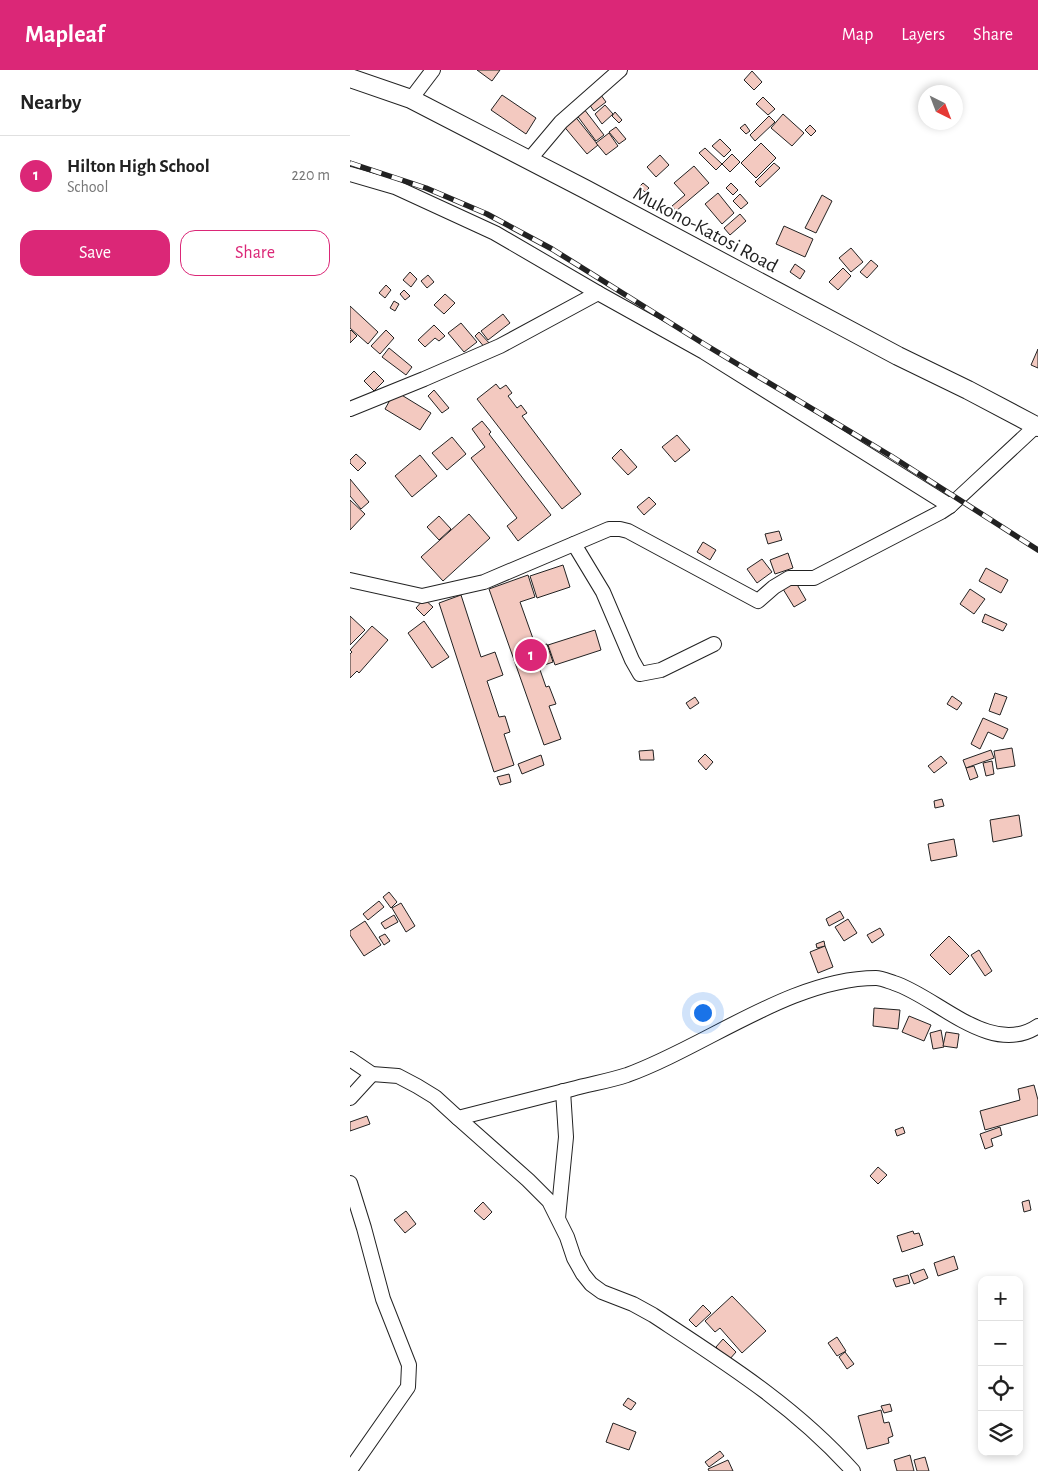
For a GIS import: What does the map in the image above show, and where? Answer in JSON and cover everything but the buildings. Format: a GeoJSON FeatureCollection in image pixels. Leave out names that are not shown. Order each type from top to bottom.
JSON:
{"type":"FeatureCollection","features":[{"type":"Feature","properties":{"kind":"main road","name":"Mukono-Katosi Road"},"geometry":{"type":"LineString","coordinates":[[350,78],[412,99],[898,356],[1037,426]]}},
{"type":"Feature","properties":{"kind":"street"},"geometry":{"type":"LineString","coordinates":[[412,99],[433,70]]}},
{"type":"Feature","properties":{"kind":"street"},"geometry":{"type":"LineString","coordinates":[[529,160],[560,122],[620,70]]}},
{"type":"Feature","properties":{"kind":"street"},"geometry":{"type":"LineString","coordinates":[[350,174],[395,187],[495,233],[704,352],[950,506]]}},
{"type":"Feature","properties":{"kind":"street"},"geometry":{"type":"LineString","coordinates":[[350,409],[500,346],[598,293]]}},
{"type":"Feature","properties":{"kind":"street"},"geometry":{"type":"LineString","coordinates":[[350,580],[422,596],[484,582],[609,529],[620,529],[628,531],[758,601],[774,587],[789,578],[814,578],[926,521],[950,506],[1037,426]]}},
{"type":"Feature","properties":{"kind":"street"},"geometry":{"type":"LineString","coordinates":[[574,544],[603,592],[632,660],[640,674],[661,670],[714,644]]}},
{"type":"Feature","properties":{"kind":"street"},"geometry":{"type":"LineString","coordinates":[[458,1118],[627,1075],[791,997],[835,983],[877,977],[907,987],[953,1015],[984,1030],[1005,1035],[1029,1032],[1038,1026]]}},
{"type":"Feature","properties":{"kind":"street"},"geometry":{"type":"LineString","coordinates":[[350,1058],[372,1074],[398,1076],[435,1097],[549,1201],[574,1258],[591,1284],[602,1292],[633,1304],[653,1315],[769,1393],[813,1430],[853,1471]]}},
{"type":"Feature","properties":{"kind":"street"},"geometry":{"type":"LineString","coordinates":[[350,1098],[372,1074]]}},
{"type":"Feature","properties":{"kind":"street"},"geometry":{"type":"LineString","coordinates":[[558,1218],[566,1137],[563,1091]]}},
{"type":"Feature","properties":{"kind":"street"},"geometry":{"type":"LineString","coordinates":[[350,1183],[383,1299],[410,1365],[408,1386],[350,1470]]}},
{"type":"Feature","properties":{"kind":"railway"},"geometry":{"type":"LineString","coordinates":[[350,163],[426,188],[487,214],[552,249],[704,344],[891,456],[1038,550]]}},
{"type":"Feature","properties":{"kind":"place","name":"Hilton High School"},"geometry":{"type":"Point","coordinates":[531,655]}}]}
